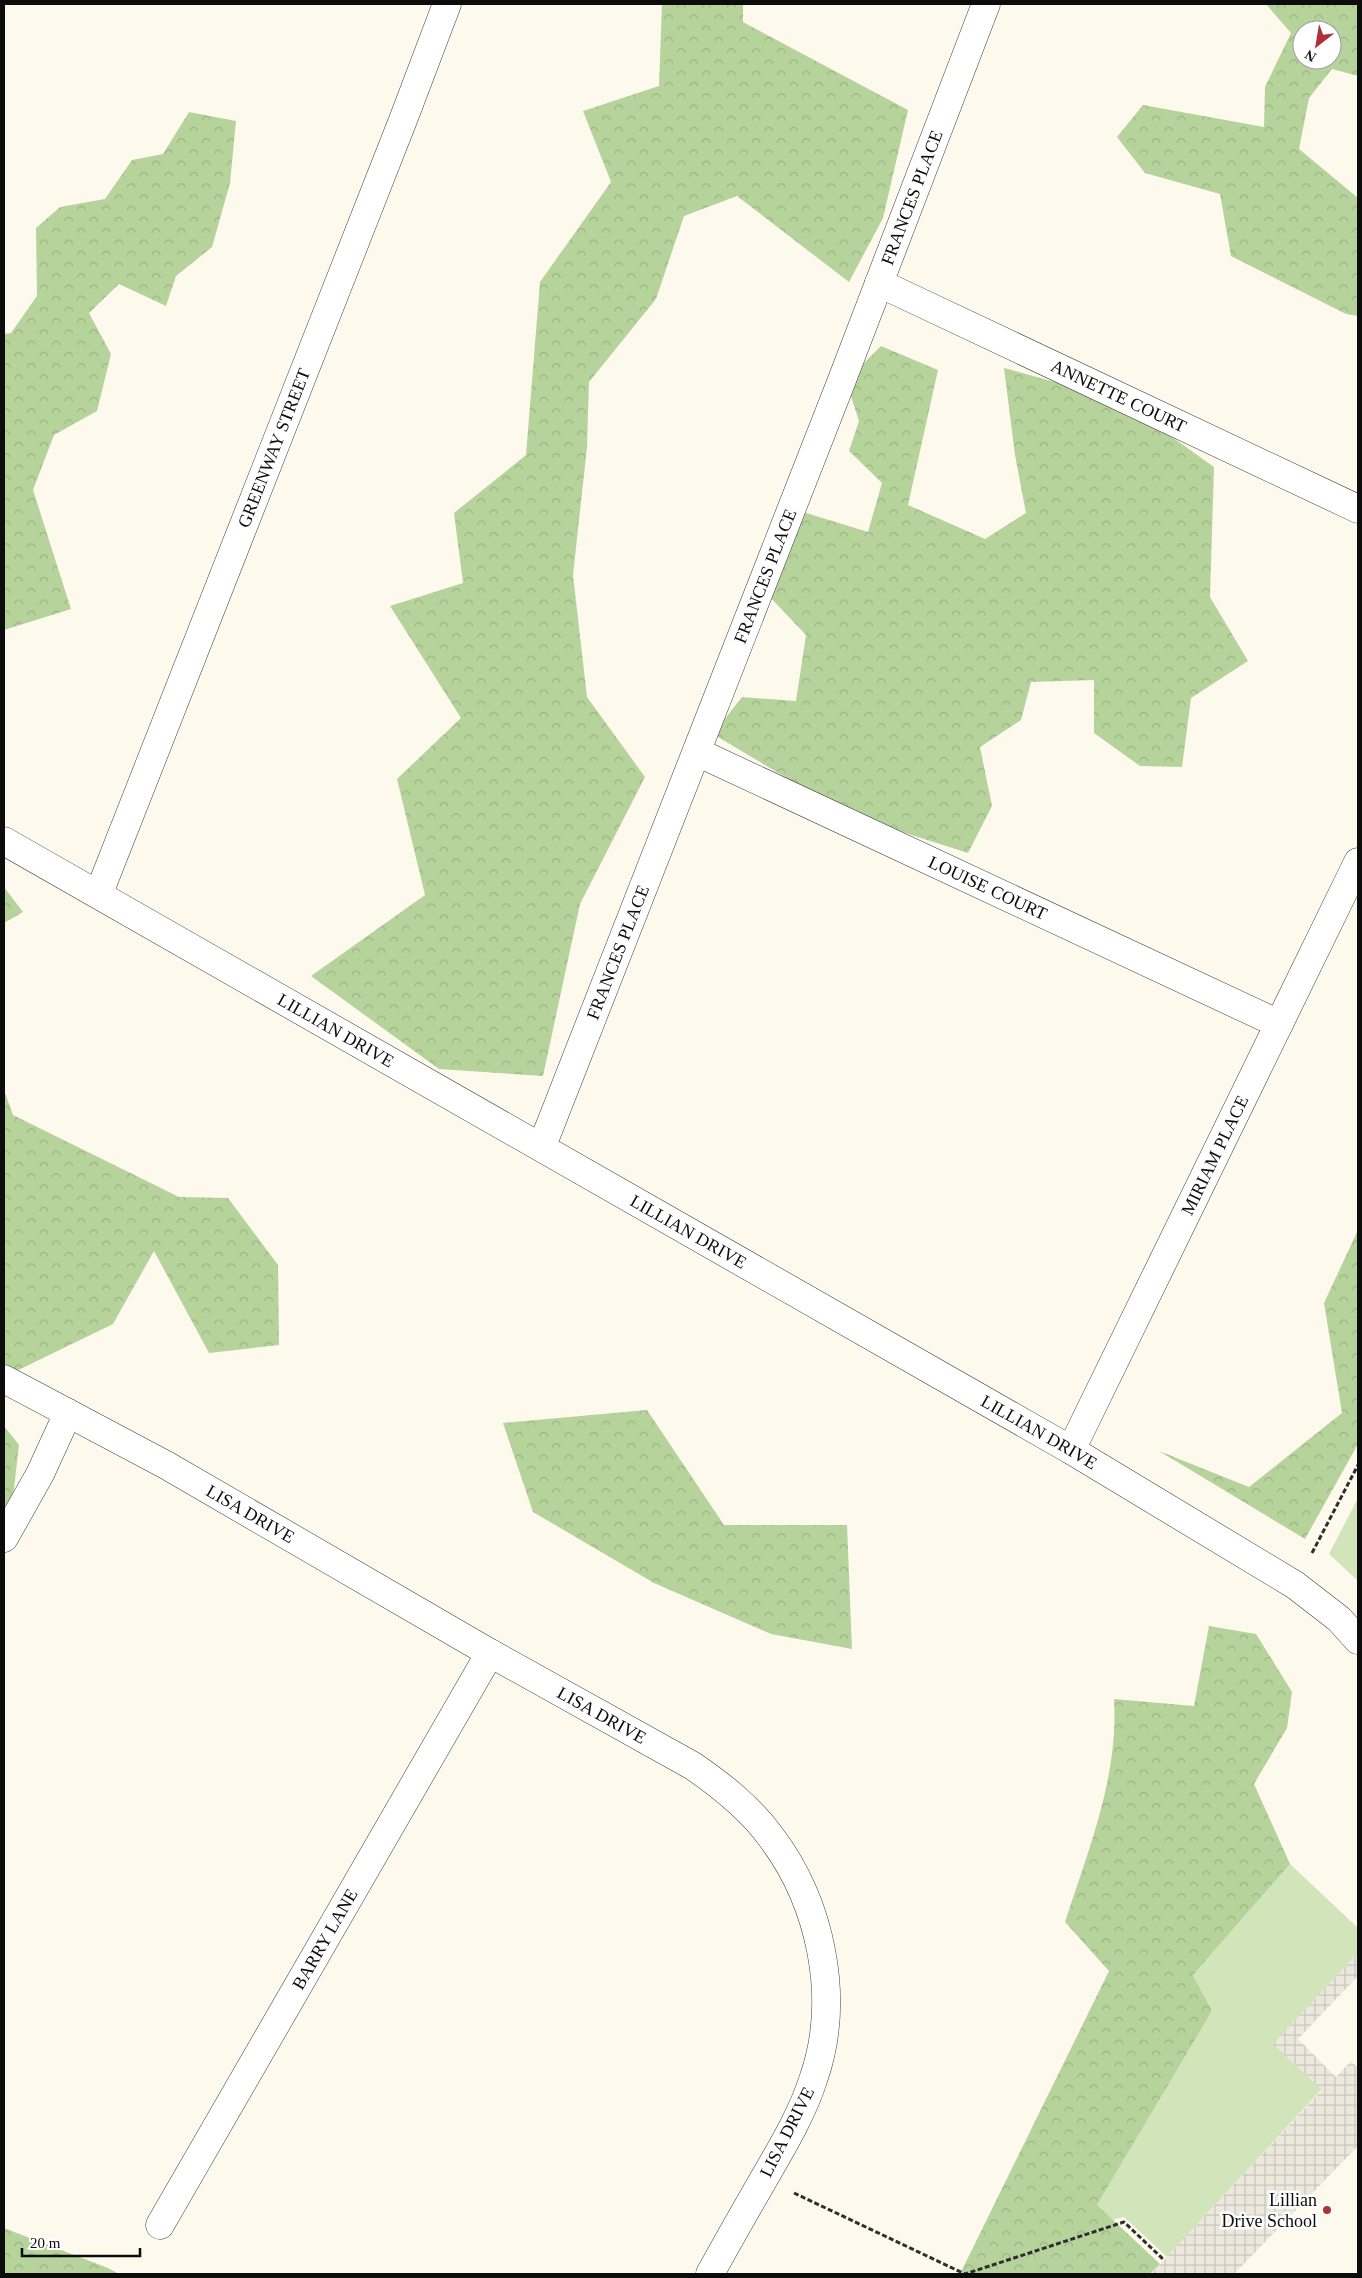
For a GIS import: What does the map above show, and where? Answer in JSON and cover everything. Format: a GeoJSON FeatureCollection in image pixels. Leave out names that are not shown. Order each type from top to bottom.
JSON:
{"type":"FeatureCollection","features":[{"type":"Feature","properties":{"kind":"street","name":"GREENWAY STREET"},"geometry":{"type":"LineString","coordinates":[[99,893],[447,4]]}},
{"type":"Feature","properties":{"kind":"street","name":"FRANCES PLACE"},"geometry":{"type":"LineString","coordinates":[[542,1146],[697,752],[986,4]]}},
{"type":"Feature","properties":{"kind":"street","name":"ANNETTE COURT"},"geometry":{"type":"LineString","coordinates":[[879,283],[1358,509]]}},
{"type":"Feature","properties":{"kind":"street","name":"LOUISE COURT"},"geometry":{"type":"LineString","coordinates":[[697,752],[1279,1024]]}},
{"type":"Feature","properties":{"kind":"street","name":"LILLIAN DRIVE"},"geometry":{"type":"LineString","coordinates":[[4,841],[99,893],[1071,1450],[1295,1585],[1339,1619],[1358,1640]]}},
{"type":"Feature","properties":{"kind":"street","name":"MIRIAM PLACE"},"geometry":{"type":"LineString","coordinates":[[1071,1450],[1358,862]]}},
{"type":"Feature","properties":{"kind":"street","name":"LISA DRIVE"},"geometry":{"type":"LineString","coordinates":[[4,1379],[166,1465],[490,1652],[693,1766],[721,1786],[742,1805],[771,1837],[797,1879],[814,1919],[824,1966],[826,2015],[823,2043],[814,2077],[796,2122],[710,2274]]}},
{"type":"Feature","properties":{"kind":"street"},"geometry":{"type":"LineString","coordinates":[[4,1538],[40,1474],[68,1414]]}},
{"type":"Feature","properties":{"kind":"street","name":"BARRY LANE"},"geometry":{"type":"LineString","coordinates":[[160,2225],[490,1652]]}},
{"type":"Feature","properties":{"kind":"path"},"geometry":{"type":"LineString","coordinates":[[1312,1553],[1358,1465]]}},
{"type":"Feature","properties":{"kind":"path"},"geometry":{"type":"LineString","coordinates":[[764,2178],[965,2274],[1124,2222],[1164,2260]]}},
{"type":"Feature","properties":{"kind":"green space"},"geometry":{"type":"Polygon","coordinates":[[[662,4],[743,4],[743,22],[908,110],[883,218],[849,282],[737,196],[684,216],[656,299],[589,382],[587,447],[573,575],[587,697],[645,777],[580,904],[543,1076],[439,1069],[311,976],[425,895],[397,779],[461,718],[390,606],[463,583],[454,513],[526,455],[540,282],[611,182],[583,111],[659,86],[662,4]]]}},
{"type":"Feature","properties":{"kind":"green space"},"geometry":{"type":"Polygon","coordinates":[[[1266,4],[1358,4],[1358,76],[1336,70],[1342,70],[1342,20],[1292,20],[1292,70],[1331,70],[1309,98],[1299,149],[1358,198],[1358,316],[1346,314],[1231,256],[1220,194],[1145,173],[1117,137],[1143,105],[1264,127],[1265,87],[1291,33],[1266,4]]]}},
{"type":"Feature","properties":{"kind":"green space"},"geometry":{"type":"Polygon","coordinates":[[[189,112],[236,121],[230,183],[212,247],[176,276],[166,306],[119,284],[89,313],[111,354],[97,411],[54,435],[33,490],[71,609],[4,630],[4,334],[11,333],[37,296],[36,228],[60,207],[105,199],[132,160],[163,154],[189,112]]]}},
{"type":"Feature","properties":{"kind":"green space"},"geometry":{"type":"Polygon","coordinates":[[[881,346],[938,370],[908,505],[985,539],[1026,513],[1015,455],[1004,368],[1120,400],[1214,467],[1210,597],[1248,661],[1191,698],[1182,767],[1140,766],[1094,733],[1094,680],[1031,682],[1021,720],[980,747],[992,806],[968,853],[849,815],[713,734],[742,697],[796,701],[806,635],[768,595],[803,512],[868,532],[882,483],[849,451],[859,421],[846,381],[881,346]]]}},
{"type":"Feature","properties":{"kind":"green space"},"geometry":{"type":"Polygon","coordinates":[[[4,887],[23,912],[4,923],[4,887]]]}},
{"type":"Feature","properties":{"kind":"green space"},"geometry":{"type":"Polygon","coordinates":[[[4,1090],[13,1115],[179,1197],[228,1198],[278,1265],[279,1345],[209,1353],[154,1251],[113,1324],[4,1377],[4,1090]]]}},
{"type":"Feature","properties":{"kind":"green space"},"geometry":{"type":"Polygon","coordinates":[[[1358,1230],[1358,1444],[1305,1539],[1159,1451],[1249,1487],[1342,1413],[1324,1303],[1358,1230]]]}},
{"type":"Feature","properties":{"kind":"green space"},"geometry":{"type":"Polygon","coordinates":[[[647,1410],[724,1525],[847,1525],[852,1649],[771,1634],[654,1583],[533,1512],[503,1423],[647,1410]]]}},
{"type":"Feature","properties":{"kind":"green space"},"geometry":{"type":"Polygon","coordinates":[[[4,1426],[19,1445],[13,1497],[4,1507],[4,1426]]]}},
{"type":"Feature","properties":{"kind":"green space"},"geometry":{"type":"Polygon","coordinates":[[[1358,1498],[1358,1581],[1329,1554],[1358,1498]]]}},
{"type":"Feature","properties":{"kind":"green space"},"geometry":{"type":"Polygon","coordinates":[[[1209,1626],[1256,1634],[1292,1692],[1287,1728],[1254,1784],[1290,1864],[1193,1975],[1212,2011],[1097,2205],[1160,2264],[1150,2274],[960,2274],[1109,1971],[1065,1922],[1092,1841],[1107,1785],[1112,1756],[1114,1699],[1194,1706],[1209,1626]]]}},
{"type":"Feature","properties":{"kind":"green space"},"geometry":{"type":"Polygon","coordinates":[[[1290,1864],[1358,1928],[1358,1953],[1274,2044],[1322,2089],[1167,2257],[1124,2217],[1112,2220],[1097,2205],[1212,2011],[1193,1975],[1290,1864]]]}},
{"type":"Feature","properties":{"kind":"green space"},"geometry":{"type":"Polygon","coordinates":[[[4,2228],[108,2268],[119,2274],[4,2274],[4,2228]]]}},
{"type":"Feature","properties":{"kind":"shaded area"},"geometry":{"type":"Polygon","coordinates":[[[1358,1953],[1358,1976],[1298,2039],[1336,2077],[1351,2061],[1358,2068],[1358,2146],[1234,2274],[1151,2274],[1322,2090],[1273,2044],[1358,1953]]]}},
{"type":"Feature","properties":{"kind":"place","name":"Lillian Drive School"},"geometry":{"type":"Point","coordinates":[1327,2210]}}]}
